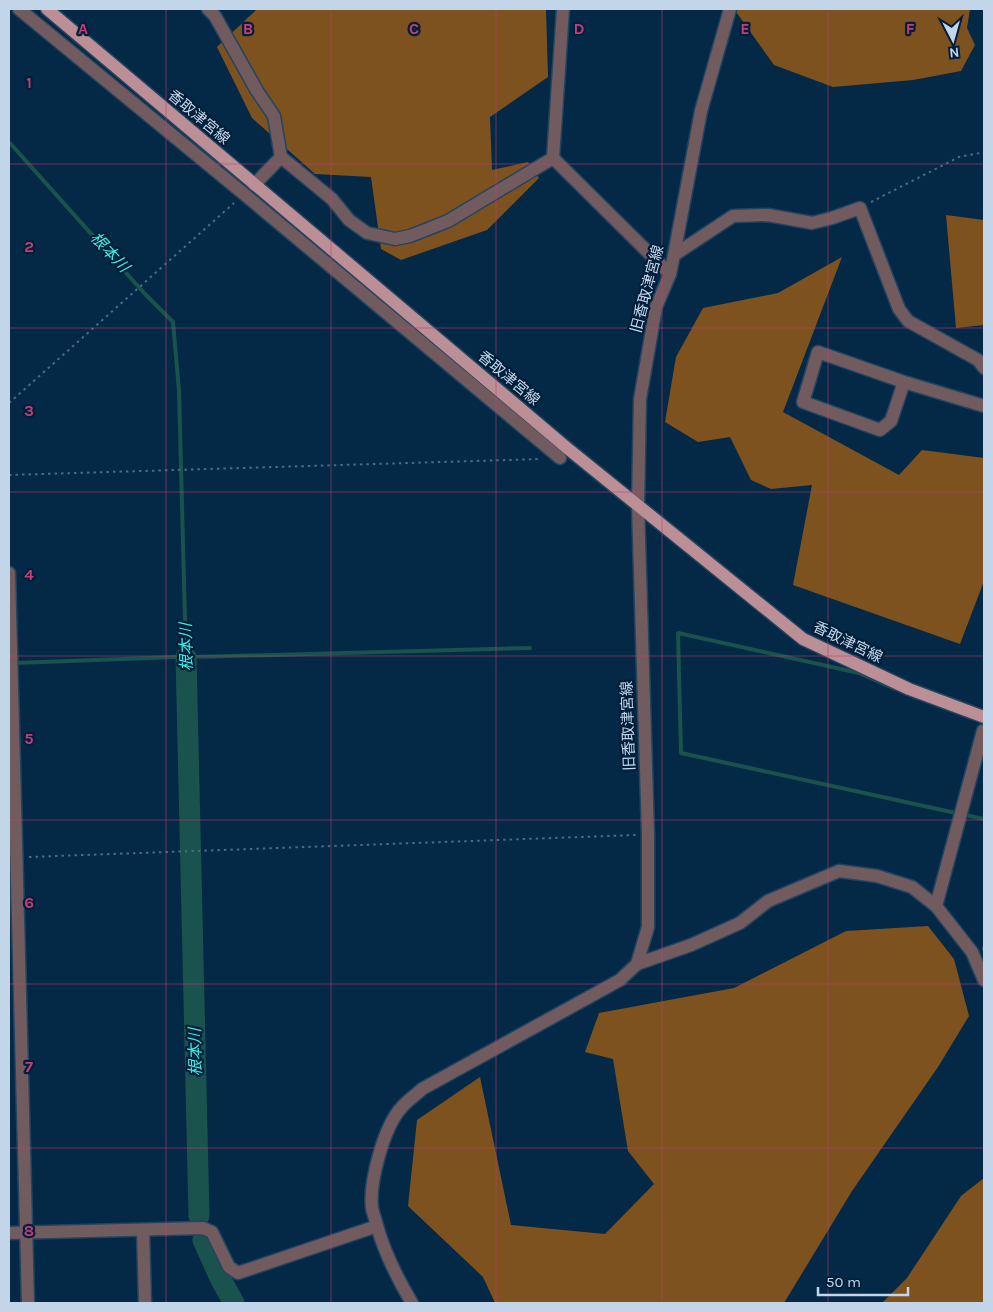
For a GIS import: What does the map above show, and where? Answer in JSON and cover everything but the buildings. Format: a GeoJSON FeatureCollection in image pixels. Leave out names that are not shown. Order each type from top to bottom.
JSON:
{"type":"FeatureCollection","features":[{"type":"Feature","properties":{"kind":"main road","name":"香取津宮線"},"geometry":{"type":"LineString","coordinates":[[47,9],[638,506],[803,639],[909,689],[984,717]]}},
{"type":"Feature","properties":{"kind":"street"},"geometry":{"type":"LineString","coordinates":[[18,9],[244,194],[560,458]]}},
{"type":"Feature","properties":{"kind":"street"},"geometry":{"type":"LineString","coordinates":[[208,9],[215,16],[257,91],[274,116],[281,157],[332,199],[350,220],[367,233],[395,239],[410,236],[448,221],[553,158]]}},
{"type":"Feature","properties":{"kind":"street"},"geometry":{"type":"LineString","coordinates":[[563,9],[553,158],[670,274]]}},
{"type":"Feature","properties":{"kind":"street","name":"旧香取津宮線"},"geometry":{"type":"LineString","coordinates":[[637,964],[648,927],[648,834],[638,506],[640,399],[656,307],[670,274],[701,111],[730,9]]}},
{"type":"Feature","properties":{"kind":"street"},"geometry":{"type":"LineString","coordinates":[[254,185],[281,157]]}},
{"type":"Feature","properties":{"kind":"street"},"geometry":{"type":"LineString","coordinates":[[674,255],[733,216],[768,215],[812,223],[860,208],[899,309],[908,321],[978,360],[984,368]]}},
{"type":"Feature","properties":{"kind":"street"},"geometry":{"type":"LineString","coordinates":[[904,382],[890,421],[880,430],[803,402],[818,352],[904,382],[984,406]]}},
{"type":"Feature","properties":{"kind":"street"},"geometry":{"type":"LineString","coordinates":[[9,573],[28,1303]]}},
{"type":"Feature","properties":{"kind":"street"},"geometry":{"type":"LineString","coordinates":[[936,906],[984,731]]}},
{"type":"Feature","properties":{"kind":"street"},"geometry":{"type":"LineString","coordinates":[[412,1303],[394,1274],[372,1209],[372,1189],[376,1164],[388,1130],[401,1108],[422,1089],[620,980],[637,964],[691,945],[740,923],[768,901],[839,871],[877,876],[912,887],[936,906],[972,952],[984,980]]}},
{"type":"Feature","properties":{"kind":"street"},"geometry":{"type":"LineString","coordinates":[[9,1233],[203,1228],[212,1232],[229,1267],[238,1273],[377,1226]]}},
{"type":"Feature","properties":{"kind":"street"},"geometry":{"type":"LineString","coordinates":[[143,1230],[145,1303]]}},
{"type":"Feature","properties":{"kind":"path"},"geometry":{"type":"LineString","coordinates":[[860,208],[959,157],[980,153]]}},
{"type":"Feature","properties":{"kind":"path"},"geometry":{"type":"LineString","coordinates":[[9,403],[244,194]]}},
{"type":"Feature","properties":{"kind":"path"},"geometry":{"type":"LineString","coordinates":[[9,475],[540,459]]}},
{"type":"Feature","properties":{"kind":"path"},"geometry":{"type":"LineString","coordinates":[[15,857],[648,834]]}},
{"type":"Feature","properties":{"kind":"shaded area"},"geometry":{"type":"Polygon","coordinates":[[[257,9],[546,9],[548,77],[490,117],[492,170],[528,162],[539,178],[487,230],[401,260],[381,249],[371,177],[315,174],[252,118],[217,47],[257,9]]]}},
{"type":"Feature","properties":{"kind":"shaded area"},"geometry":{"type":"Polygon","coordinates":[[[734,9],[970,9],[967,28],[975,45],[961,71],[913,80],[833,87],[774,65],[734,9]]]}},
{"type":"Feature","properties":{"kind":"shaded area"},"geometry":{"type":"Polygon","coordinates":[[[946,215],[984,220],[984,325],[956,328],[946,215]]]}},
{"type":"Feature","properties":{"kind":"shaded area"},"geometry":{"type":"Polygon","coordinates":[[[842,257],[783,412],[899,475],[922,450],[984,458],[984,581],[960,644],[793,585],[812,485],[771,489],[751,480],[730,437],[698,442],[665,422],[676,357],[703,308],[778,293],[842,257]]]}},
{"type":"Feature","properties":{"kind":"shaded area"},"geometry":{"type":"Polygon","coordinates":[[[928,926],[954,959],[969,1016],[938,1067],[852,1191],[784,1303],[495,1303],[483,1277],[408,1206],[417,1120],[480,1077],[511,1225],[605,1234],[654,1184],[628,1151],[613,1059],[585,1052],[599,1013],[734,988],[846,931],[928,926]]]}},
{"type":"Feature","properties":{"kind":"shaded area"},"geometry":{"type":"Polygon","coordinates":[[[984,1178],[984,1303],[882,1303],[907,1278],[961,1196],[984,1178]]]}},
{"type":"Feature","properties":{"kind":"waterway","name":"根本川"},"geometry":{"type":"LineString","coordinates":[[9,142],[145,294],[173,322],[179,391],[186,657]]}},
{"type":"Feature","properties":{"kind":"waterway"},"geometry":{"type":"LineString","coordinates":[[895,689],[859,673],[678,633],[681,753],[956,813]]}},
{"type":"Feature","properties":{"kind":"waterway"},"geometry":{"type":"LineString","coordinates":[[194,657],[530,648]]}},
{"type":"Feature","properties":{"kind":"waterway"},"geometry":{"type":"LineString","coordinates":[[16,663],[176,657]]}},
{"type":"Feature","properties":{"kind":"waterway","name":"根本川"},"geometry":{"type":"LineString","coordinates":[[186,657],[199,1216]]}},
{"type":"Feature","properties":{"kind":"waterway"},"geometry":{"type":"LineString","coordinates":[[965,815],[984,819]]}},
{"type":"Feature","properties":{"kind":"waterway","name":"根本川"},"geometry":{"type":"LineString","coordinates":[[203,1240],[220,1278],[234,1303]]}}]}
